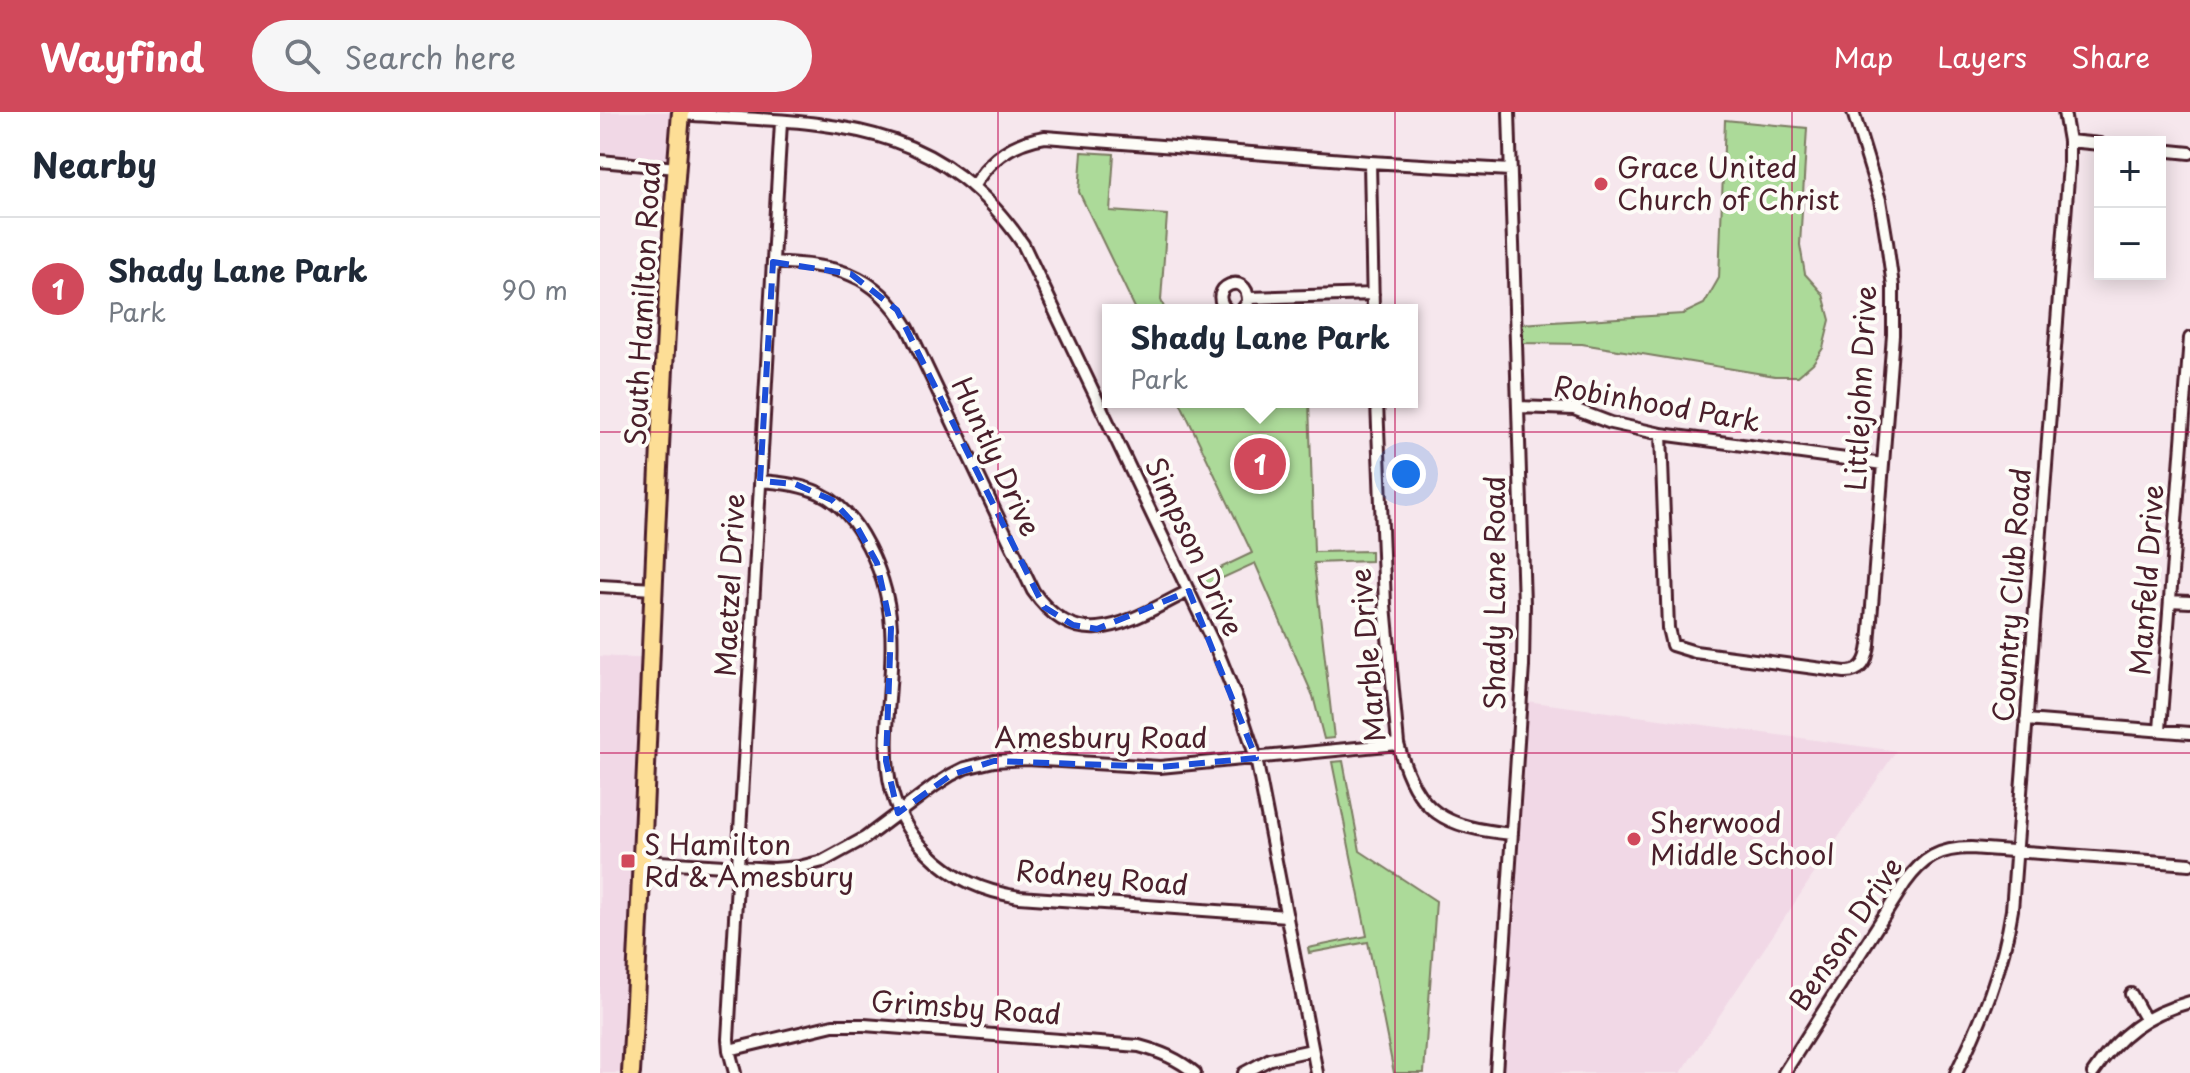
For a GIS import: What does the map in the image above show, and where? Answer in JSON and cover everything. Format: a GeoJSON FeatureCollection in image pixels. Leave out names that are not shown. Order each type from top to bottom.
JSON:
{"type":"FeatureCollection","features":[{"type":"Feature","properties":{"kind":"main road","name":"South Hamilton Road"},"geometry":{"type":"LineString","coordinates":[[631,1073],[659,468],[681,113]]}},
{"type":"Feature","properties":{"kind":"street","name":"Shady Lane Road"},"geometry":{"type":"LineString","coordinates":[[1496,1073],[1524,636],[1509,112]]}},
{"type":"Feature","properties":{"kind":"street","name":"Littlejohn Drive"},"geometry":{"type":"LineString","coordinates":[[1661,434],[1668,628],[1672,645],[1695,652],[1822,669],[1851,672],[1861,668],[1866,661],[1869,645],[1893,335],[1893,286],[1880,200],[1853,112]]}},
{"type":"Feature","properties":{"kind":"street","name":"Country Club Road"},"geometry":{"type":"LineString","coordinates":[[1956,1073],[1985,1011],[2002,958],[2012,910],[2069,165],[2064,112]]}},
{"type":"Feature","properties":{"kind":"street","name":"Simpson Drive"},"geometry":{"type":"LineString","coordinates":[[681,113],[818,123],[861,130],[894,140],[926,153],[950,168],[1005,218],[1023,244],[1189,591],[1237,700],[1256,758],[1317,1073]]}},
{"type":"Feature","properties":{"kind":"street","name":"Maetzel Drive"},"geometry":{"type":"LineString","coordinates":[[735,1073],[729,1050],[781,122]]}},
{"type":"Feature","properties":{"kind":"street"},"geometry":{"type":"LineString","coordinates":[[973,187],[993,160],[1021,142],[1045,137],[1510,170]]}},
{"type":"Feature","properties":{"kind":"street"},"geometry":{"type":"LineString","coordinates":[[2069,141],[2094,143]]}},
{"type":"Feature","properties":{"kind":"street"},"geometry":{"type":"LineString","coordinates":[[2166,151],[2190,153]]}},
{"type":"Feature","properties":{"kind":"street"},"geometry":{"type":"LineString","coordinates":[[600,161],[677,168]]}},
{"type":"Feature","properties":{"kind":"street"},"geometry":{"type":"LineString","coordinates":[[1370,162],[1373,304]]}},
{"type":"Feature","properties":{"kind":"street","name":"Huntly Drive"},"geometry":{"type":"LineString","coordinates":[[773,262],[815,264],[851,274],[885,296],[897,310],[1033,591],[1044,607],[1073,625],[1097,629],[1122,624],[1189,591]]}},
{"type":"Feature","properties":{"kind":"street"},"geometry":{"type":"LineString","coordinates":[[1222,304],[1222,291],[1228,285],[1238,284],[1248,293],[1247,304]]}},
{"type":"Feature","properties":{"kind":"street"},"geometry":{"type":"LineString","coordinates":[[1249,298],[1373,294]]}},
{"type":"Feature","properties":{"kind":"street","name":"Manfeld Drive"},"geometry":{"type":"LineString","coordinates":[[2160,730],[2190,338]]}},
{"type":"Feature","properties":{"kind":"street","name":"Robinhood Park"},"geometry":{"type":"LineString","coordinates":[[1518,407],[1574,409],[1611,423],[1661,434],[1883,464]]}},
{"type":"Feature","properties":{"kind":"street","name":"Marble Drive"},"geometry":{"type":"LineString","coordinates":[[1377,408],[1385,605],[1398,744],[1407,776],[1430,807],[1444,818],[1478,831],[1512,834]]}},
{"type":"Feature","properties":{"kind":"street"},"geometry":{"type":"LineString","coordinates":[[760,481],[795,484],[815,490],[832,500],[857,527],[877,563],[884,583],[891,628],[886,761],[898,813]]}},
{"type":"Feature","properties":{"kind":"street"},"geometry":{"type":"LineString","coordinates":[[600,586],[654,589]]}},
{"type":"Feature","properties":{"kind":"street"},"geometry":{"type":"LineString","coordinates":[[2170,601],[2190,602]]}},
{"type":"Feature","properties":{"kind":"street"},"geometry":{"type":"LineString","coordinates":[[2026,720],[2190,733]]}},
{"type":"Feature","properties":{"kind":"street","name":"Amesbury Road"},"geometry":{"type":"LineString","coordinates":[[643,861],[774,869],[823,861],[865,838],[951,775],[994,761],[1027,759],[1160,767],[1398,744]]}},
{"type":"Feature","properties":{"kind":"street","name":"Rodney Road"},"geometry":{"type":"LineString","coordinates":[[898,813],[906,828],[938,863],[954,876],[991,892],[1019,897],[1287,916]]}},
{"type":"Feature","properties":{"kind":"street","name":"Benson Drive"},"geometry":{"type":"LineString","coordinates":[[1784,1073],[1905,883],[1920,864],[1944,851],[1958,848],[2190,864]]}},
{"type":"Feature","properties":{"kind":"street"},"geometry":{"type":"LineString","coordinates":[[2131,994],[2145,1019]]}},
{"type":"Feature","properties":{"kind":"street"},"geometry":{"type":"LineString","coordinates":[[2093,1073],[2121,1038],[2145,1019],[2163,1009],[2190,1002]]}},
{"type":"Feature","properties":{"kind":"street","name":"Grimsby Road"},"geometry":{"type":"LineString","coordinates":[[729,1050],[833,1025],[864,1025],[1139,1046],[1159,1051],[1195,1073]]}},
{"type":"Feature","properties":{"kind":"street"},"geometry":{"type":"LineString","coordinates":[[1244,1073],[1270,1059],[1312,1050]]}},
{"type":"Feature","properties":{"kind":"highlighted area"},"geometry":{"type":"Polygon","coordinates":[[[773,262],[851,274],[897,310],[1044,607],[1073,625],[1097,629],[1189,591],[1256,758],[1160,767],[994,761],[951,775],[898,813],[886,761],[891,628],[877,563],[857,527],[832,500],[795,484],[760,481],[773,262]]]}},
{"type":"Feature","properties":{"kind":"shaded area"},"geometry":{"type":"Polygon","coordinates":[[[600,112],[681,112],[676,167],[600,161],[600,112]]]}},
{"type":"Feature","properties":{"kind":"shaded area"},"geometry":{"type":"Polygon","coordinates":[[[600,656],[651,659],[632,1073],[600,1073],[600,656]]]}},
{"type":"Feature","properties":{"kind":"shaded area"},"geometry":{"type":"Polygon","coordinates":[[[1526,701],[1896,751],[1681,1073],[1501,1073],[1526,701]]]}},
{"type":"Feature","properties":{"kind":"green space"},"geometry":{"type":"Polygon","coordinates":[[[1725,120],[1807,128],[1800,245],[1805,274],[1823,294],[1830,320],[1823,348],[1813,363],[1798,376],[1775,376],[1582,344],[1520,343],[1520,324],[1683,314],[1704,304],[1719,278],[1725,120]]]}},
{"type":"Feature","properties":{"kind":"green space"},"geometry":{"type":"Polygon","coordinates":[[[1082,152],[1114,154],[1110,211],[1167,215],[1163,304],[1133,304],[1079,192],[1082,152]]]}},
{"type":"Feature","properties":{"kind":"green space"},"geometry":{"type":"Polygon","coordinates":[[[1183,408],[1309,408],[1314,552],[1371,551],[1371,561],[1314,563],[1334,738],[1324,739],[1313,696],[1255,563],[1203,587],[1199,578],[1252,553],[1183,408]]]}},
{"type":"Feature","properties":{"kind":"green space"},"geometry":{"type":"Polygon","coordinates":[[[1343,761],[1360,851],[1436,901],[1424,1073],[1394,1073],[1368,942],[1309,953],[1308,948],[1367,936],[1332,762],[1343,761]]]}},
{"type":"Feature","properties":{"kind":"place","name":"Grace United Church of Christ"},"geometry":{"type":"Point","coordinates":[1601,184]}},
{"type":"Feature","properties":{"kind":"place","name":"Shady Lane Park"},"geometry":{"type":"Point","coordinates":[1260,464]}},
{"type":"Feature","properties":{"kind":"place","name":"Sherwood Middle School"},"geometry":{"type":"Point","coordinates":[1634,839]}},
{"type":"Feature","properties":{"kind":"place","name":"S Hamilton Rd & Amesbury"},"geometry":{"type":"Point","coordinates":[628,861]}}]}
